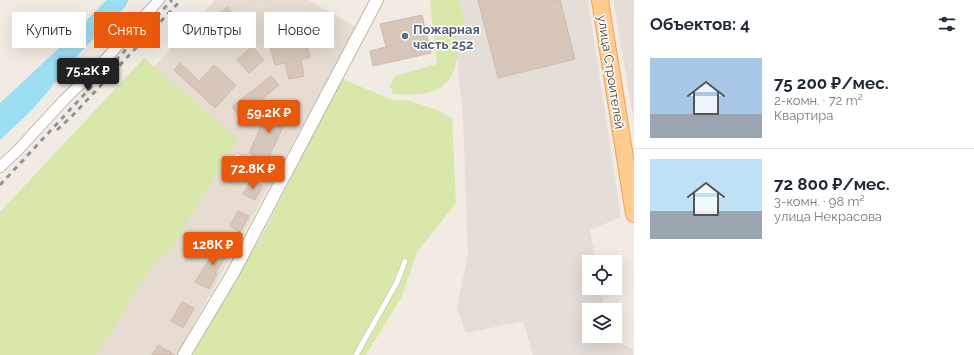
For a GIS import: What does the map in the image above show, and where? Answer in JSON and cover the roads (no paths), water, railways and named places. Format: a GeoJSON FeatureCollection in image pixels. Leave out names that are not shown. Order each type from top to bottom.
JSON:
{"type":"FeatureCollection","features":[{"type":"Feature","properties":{"kind":"main road","name":"улица Строителей"},"geometry":{"type":"LineString","coordinates":[[600,0],[634,214]]}},
{"type":"Feature","properties":{"kind":"street"},"geometry":{"type":"LineString","coordinates":[[0,167],[18,150],[64,100],[104,61],[159,0]]}},
{"type":"Feature","properties":{"kind":"street"},"geometry":{"type":"LineString","coordinates":[[184,355],[233,273],[377,0]]}},
{"type":"Feature","properties":{"kind":"lane"},"geometry":{"type":"LineString","coordinates":[[237,156],[283,178]]}},
{"type":"Feature","properties":{"kind":"lane"},"geometry":{"type":"LineString","coordinates":[[356,355],[386,302],[405,261]]}},
{"type":"Feature","properties":{"kind":"water"},"geometry":{"type":"Polygon","coordinates":[[[59,48],[84,48],[33,109],[0,140],[0,103],[59,48]]]}},
{"type":"Feature","properties":{"kind":"waterway"},"geometry":{"type":"LineString","coordinates":[[66,54],[119,0]]}},
{"type":"Feature","properties":{"kind":"railway"},"geometry":{"type":"LineString","coordinates":[[0,185],[172,0]]}},
{"type":"Feature","properties":{"kind":"railway"},"geometry":{"type":"LineString","coordinates":[[57,130],[73,115],[181,0]]}},
{"type":"Feature","properties":{"kind":"place","name":"Пожарная часть 252"},"geometry":{"type":"Point","coordinates":[405,36]}}]}
